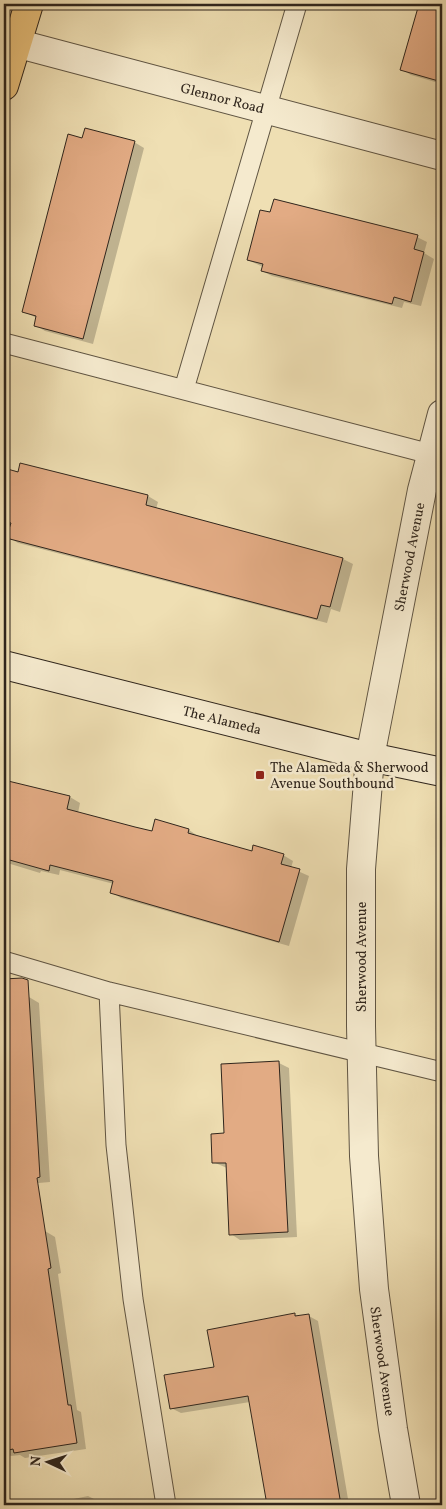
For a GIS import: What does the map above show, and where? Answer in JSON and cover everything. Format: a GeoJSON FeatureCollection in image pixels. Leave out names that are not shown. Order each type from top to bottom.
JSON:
{"type":"FeatureCollection","features":[{"type":"Feature","properties":{"kind":"main road"},"geometry":{"type":"LineString","coordinates":[[4,86],[10,42],[29,4]]}},
{"type":"Feature","properties":{"kind":"street","name":"Glennor Road"},"geometry":{"type":"LineString","coordinates":[[10,42],[442,156]]}},
{"type":"Feature","properties":{"kind":"street","name":"Sherwood Avenue"},"geometry":{"type":"LineString","coordinates":[[406,1505],[393,1429],[374,1289],[364,1156],[361,1053],[361,869],[370,757],[422,490],[437,456],[442,414]]}},
{"type":"Feature","properties":{"kind":"street","name":"The Alameda"},"geometry":{"type":"LineString","coordinates":[[4,664],[370,757],[442,772]]}},
{"type":"Feature","properties":{"kind":"lane"},"geometry":{"type":"LineString","coordinates":[[184,389],[297,4]]}},
{"type":"Feature","properties":{"kind":"lane"},"geometry":{"type":"LineString","coordinates":[[4,342],[437,456]]}},
{"type":"Feature","properties":{"kind":"lane"},"geometry":{"type":"LineString","coordinates":[[4,960],[108,992],[442,1072]]}},
{"type":"Feature","properties":{"kind":"lane"},"geometry":{"type":"LineString","coordinates":[[108,992],[116,1145],[132,1299],[166,1505]]}},
{"type":"Feature","properties":{"kind":"building"},"geometry":{"type":"Polygon","coordinates":[[[419,4],[442,4],[442,82],[400,70],[419,4]]]}},
{"type":"Feature","properties":{"kind":"building"},"geometry":{"type":"Polygon","coordinates":[[[85,128],[135,141],[83,339],[34,326],[36,316],[22,312],[68,134],[82,138],[85,128]]]}},
{"type":"Feature","properties":{"kind":"building"},"geometry":{"type":"Polygon","coordinates":[[[274,199],[418,235],[414,249],[424,252],[411,302],[394,297],[392,304],[261,271],[263,264],[247,260],[260,210],[270,212],[274,199]]]}},
{"type":"Feature","properties":{"kind":"building"},"geometry":{"type":"Polygon","coordinates":[[[20,463],[148,495],[146,505],[343,558],[330,607],[321,605],[317,619],[6,538],[11,523],[4,521],[4,468],[18,472],[20,463]]]}},
{"type":"Feature","properties":{"kind":"building"},"geometry":{"type":"Polygon","coordinates":[[[4,780],[70,796],[67,809],[135,827],[152,831],[155,819],[189,829],[188,833],[252,851],[253,845],[284,854],[281,864],[300,869],[279,942],[110,893],[113,881],[50,865],[49,871],[6,859],[8,854],[4,853],[4,780]]]}},
{"type":"Feature","properties":{"kind":"building"},"geometry":{"type":"Polygon","coordinates":[[[22,978],[28,980],[40,1177],[37,1178],[51,1268],[48,1269],[68,1405],[71,1405],[77,1443],[14,1453],[13,1449],[4,1451],[4,979],[22,978]]]}},
{"type":"Feature","properties":{"kind":"building"},"geometry":{"type":"Polygon","coordinates":[[[279,1061],[288,1232],[229,1235],[226,1163],[212,1163],[211,1134],[224,1133],[221,1064],[279,1061]]]}},
{"type":"Feature","properties":{"kind":"building"},"geometry":{"type":"Polygon","coordinates":[[[295,1313],[295,1316],[309,1314],[341,1505],[267,1505],[248,1396],[170,1409],[164,1375],[214,1367],[207,1330],[295,1313]]]}},
{"type":"Feature","properties":{"kind":"place","name":"The Alameda & Sherwood Avenue Southbound"},"geometry":{"type":"Point","coordinates":[260,775]}}]}
